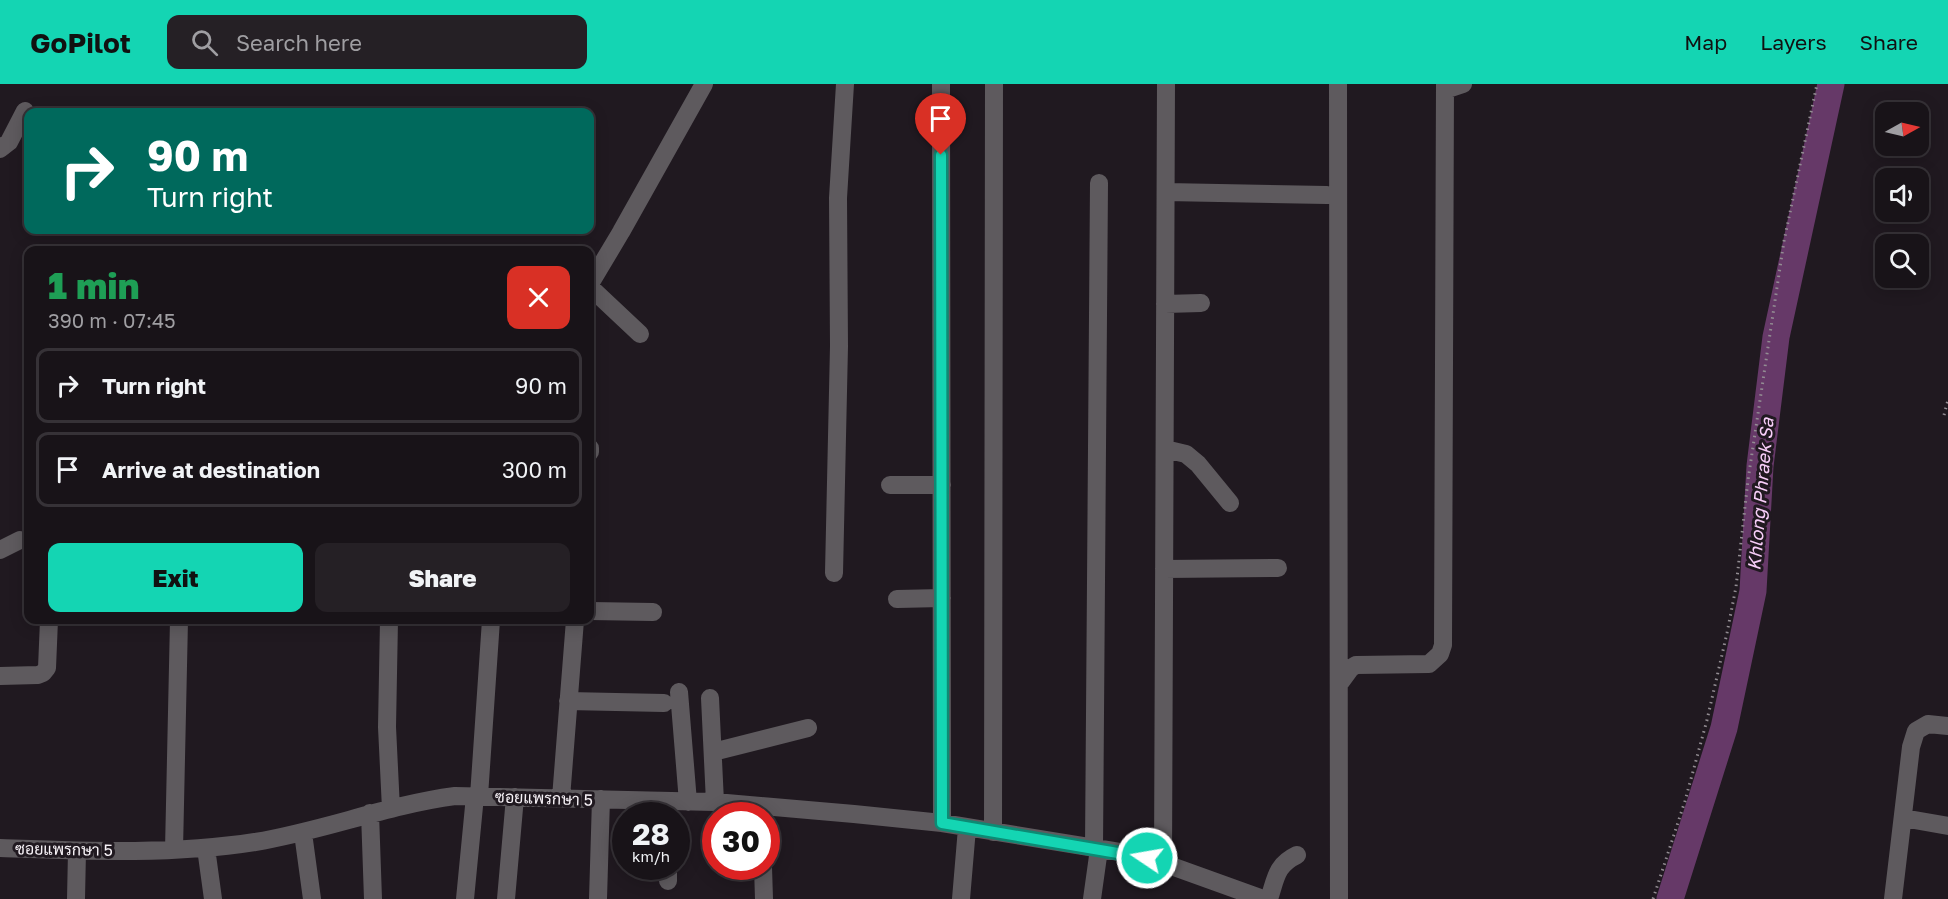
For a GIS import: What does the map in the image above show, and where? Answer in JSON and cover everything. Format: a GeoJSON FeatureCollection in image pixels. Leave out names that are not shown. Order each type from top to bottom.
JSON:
{"type":"FeatureCollection","features":[{"type":"Feature","properties":{"kind":"street"},"geometry":{"type":"LineString","coordinates":[[594,284],[704,84]]}},
{"type":"Feature","properties":{"kind":"street"},"geometry":{"type":"LineString","coordinates":[[834,573],[838,198],[844,84]]}},
{"type":"Feature","properties":{"kind":"street"},"geometry":{"type":"LineString","coordinates":[[941,84],[942,823]]}},
{"type":"Feature","properties":{"kind":"street"},"geometry":{"type":"LineString","coordinates":[[993,832],[994,84]]}},
{"type":"Feature","properties":{"kind":"street"},"geometry":{"type":"LineString","coordinates":[[1163,863],[1166,84]]}},
{"type":"Feature","properties":{"kind":"street"},"geometry":{"type":"LineString","coordinates":[[1338,84],[1339,899]]}},
{"type":"Feature","properties":{"kind":"street"},"geometry":{"type":"LineString","coordinates":[[1340,683],[1356,665],[1429,664],[1440,654],[1443,645],[1445,87],[1463,84]]}},
{"type":"Feature","properties":{"kind":"street"},"geometry":{"type":"LineString","coordinates":[[0,149],[9,142],[24,113]]}},
{"type":"Feature","properties":{"kind":"street"},"geometry":{"type":"LineString","coordinates":[[1092,899],[1097,849],[1099,183]]}},
{"type":"Feature","properties":{"kind":"street"},"geometry":{"type":"LineString","coordinates":[[1166,192],[1327,195]]}},
{"type":"Feature","properties":{"kind":"street"},"geometry":{"type":"LineString","coordinates":[[594,290],[640,334]]}},
{"type":"Feature","properties":{"kind":"street"},"geometry":{"type":"LineString","coordinates":[[1165,304],[1201,303]]}},
{"type":"Feature","properties":{"kind":"street"},"geometry":{"type":"LineString","coordinates":[[1164,449],[1186,454],[1198,464],[1230,503]]}},
{"type":"Feature","properties":{"kind":"street"},"geometry":{"type":"LineString","coordinates":[[890,485],[942,485]]}},
{"type":"Feature","properties":{"kind":"street"},"geometry":{"type":"LineString","coordinates":[[0,550],[20,540]]}},
{"type":"Feature","properties":{"kind":"street"},"geometry":{"type":"LineString","coordinates":[[1164,569],[1278,568]]}},
{"type":"Feature","properties":{"kind":"street"},"geometry":{"type":"LineString","coordinates":[[897,599],[942,598]]}},
{"type":"Feature","properties":{"kind":"street"},"geometry":{"type":"LineString","coordinates":[[594,611],[653,612]]}},
{"type":"Feature","properties":{"kind":"street"},"geometry":{"type":"LineString","coordinates":[[0,676],[43,674],[47,668],[49,624]]}},
{"type":"Feature","properties":{"kind":"street"},"geometry":{"type":"LineString","coordinates":[[174,850],[178,624]]}},
{"type":"Feature","properties":{"kind":"street"},"geometry":{"type":"LineString","coordinates":[[389,624],[387,727],[391,809]]}},
{"type":"Feature","properties":{"kind":"street"},"geometry":{"type":"LineString","coordinates":[[465,899],[477,796],[490,624]]}},
{"type":"Feature","properties":{"kind":"street"},"geometry":{"type":"LineString","coordinates":[[561,798],[575,624]]}},
{"type":"Feature","properties":{"kind":"street"},"geometry":{"type":"LineString","coordinates":[[676,802],[679,692]]}},
{"type":"Feature","properties":{"kind":"street"},"geometry":{"type":"LineString","coordinates":[[710,698],[715,802]]}},
{"type":"Feature","properties":{"kind":"street"},"geometry":{"type":"LineString","coordinates":[[568,701],[664,703]]}},
{"type":"Feature","properties":{"kind":"street"},"geometry":{"type":"LineString","coordinates":[[1893,899],[1911,747],[1916,731],[1928,724],[1948,726]]}},
{"type":"Feature","properties":{"kind":"street"},"geometry":{"type":"LineString","coordinates":[[713,752],[808,729]]}},
{"type":"Feature","properties":{"kind":"street","name":"ซอยแพรกษา 5"},"geometry":{"type":"LineString","coordinates":[[0,848],[77,851],[206,848],[257,842],[303,833],[369,813],[425,800],[477,796],[633,802]]}},
{"type":"Feature","properties":{"kind":"street"},"geometry":{"type":"LineString","coordinates":[[506,899],[514,796]]}},
{"type":"Feature","properties":{"kind":"street"},"geometry":{"type":"LineString","coordinates":[[598,899],[601,799]]}},
{"type":"Feature","properties":{"kind":"street","name":"ซอยแพรกษา 5"},"geometry":{"type":"LineString","coordinates":[[780,812],[942,823],[1132,854],[1262,899]]}},
{"type":"Feature","properties":{"kind":"street"},"geometry":{"type":"LineString","coordinates":[[369,813],[373,899]]}},
{"type":"Feature","properties":{"kind":"street"},"geometry":{"type":"LineString","coordinates":[[1903,818],[1948,826]]}},
{"type":"Feature","properties":{"kind":"street"},"geometry":{"type":"LineString","coordinates":[[961,899],[967,828]]}},
{"type":"Feature","properties":{"kind":"street"},"geometry":{"type":"LineString","coordinates":[[303,833],[312,899]]}},
{"type":"Feature","properties":{"kind":"street"},"geometry":{"type":"LineString","coordinates":[[206,848],[213,899]]}},
{"type":"Feature","properties":{"kind":"street"},"geometry":{"type":"LineString","coordinates":[[76,899],[77,851]]}},
{"type":"Feature","properties":{"kind":"street"},"geometry":{"type":"LineString","coordinates":[[1262,899],[1280,866],[1285,860],[1297,855]]}},
{"type":"Feature","properties":{"kind":"street"},"geometry":{"type":"LineString","coordinates":[[763,880],[764,899]]}},
{"type":"Feature","properties":{"kind":"path"},"geometry":{"type":"LineString","coordinates":[[1653,899],[1685,801],[1727,633],[1736,587],[1748,480],[1782,253],[1817,84]]}},
{"type":"Feature","properties":{"kind":"path"},"geometry":{"type":"LineString","coordinates":[[1944,415],[1948,400]]}},
{"type":"Feature","properties":{"kind":"waterway","name":"Khlong Phraek Sa"},"geometry":{"type":"LineString","coordinates":[[1670,899],[1724,728],[1753,591],[1760,466],[1776,337],[1831,84]]}},
{"type":"Feature","properties":{"kind":"route"},"geometry":{"type":"LineString","coordinates":[[941,155],[942,823],[1147,858]]}}]}
